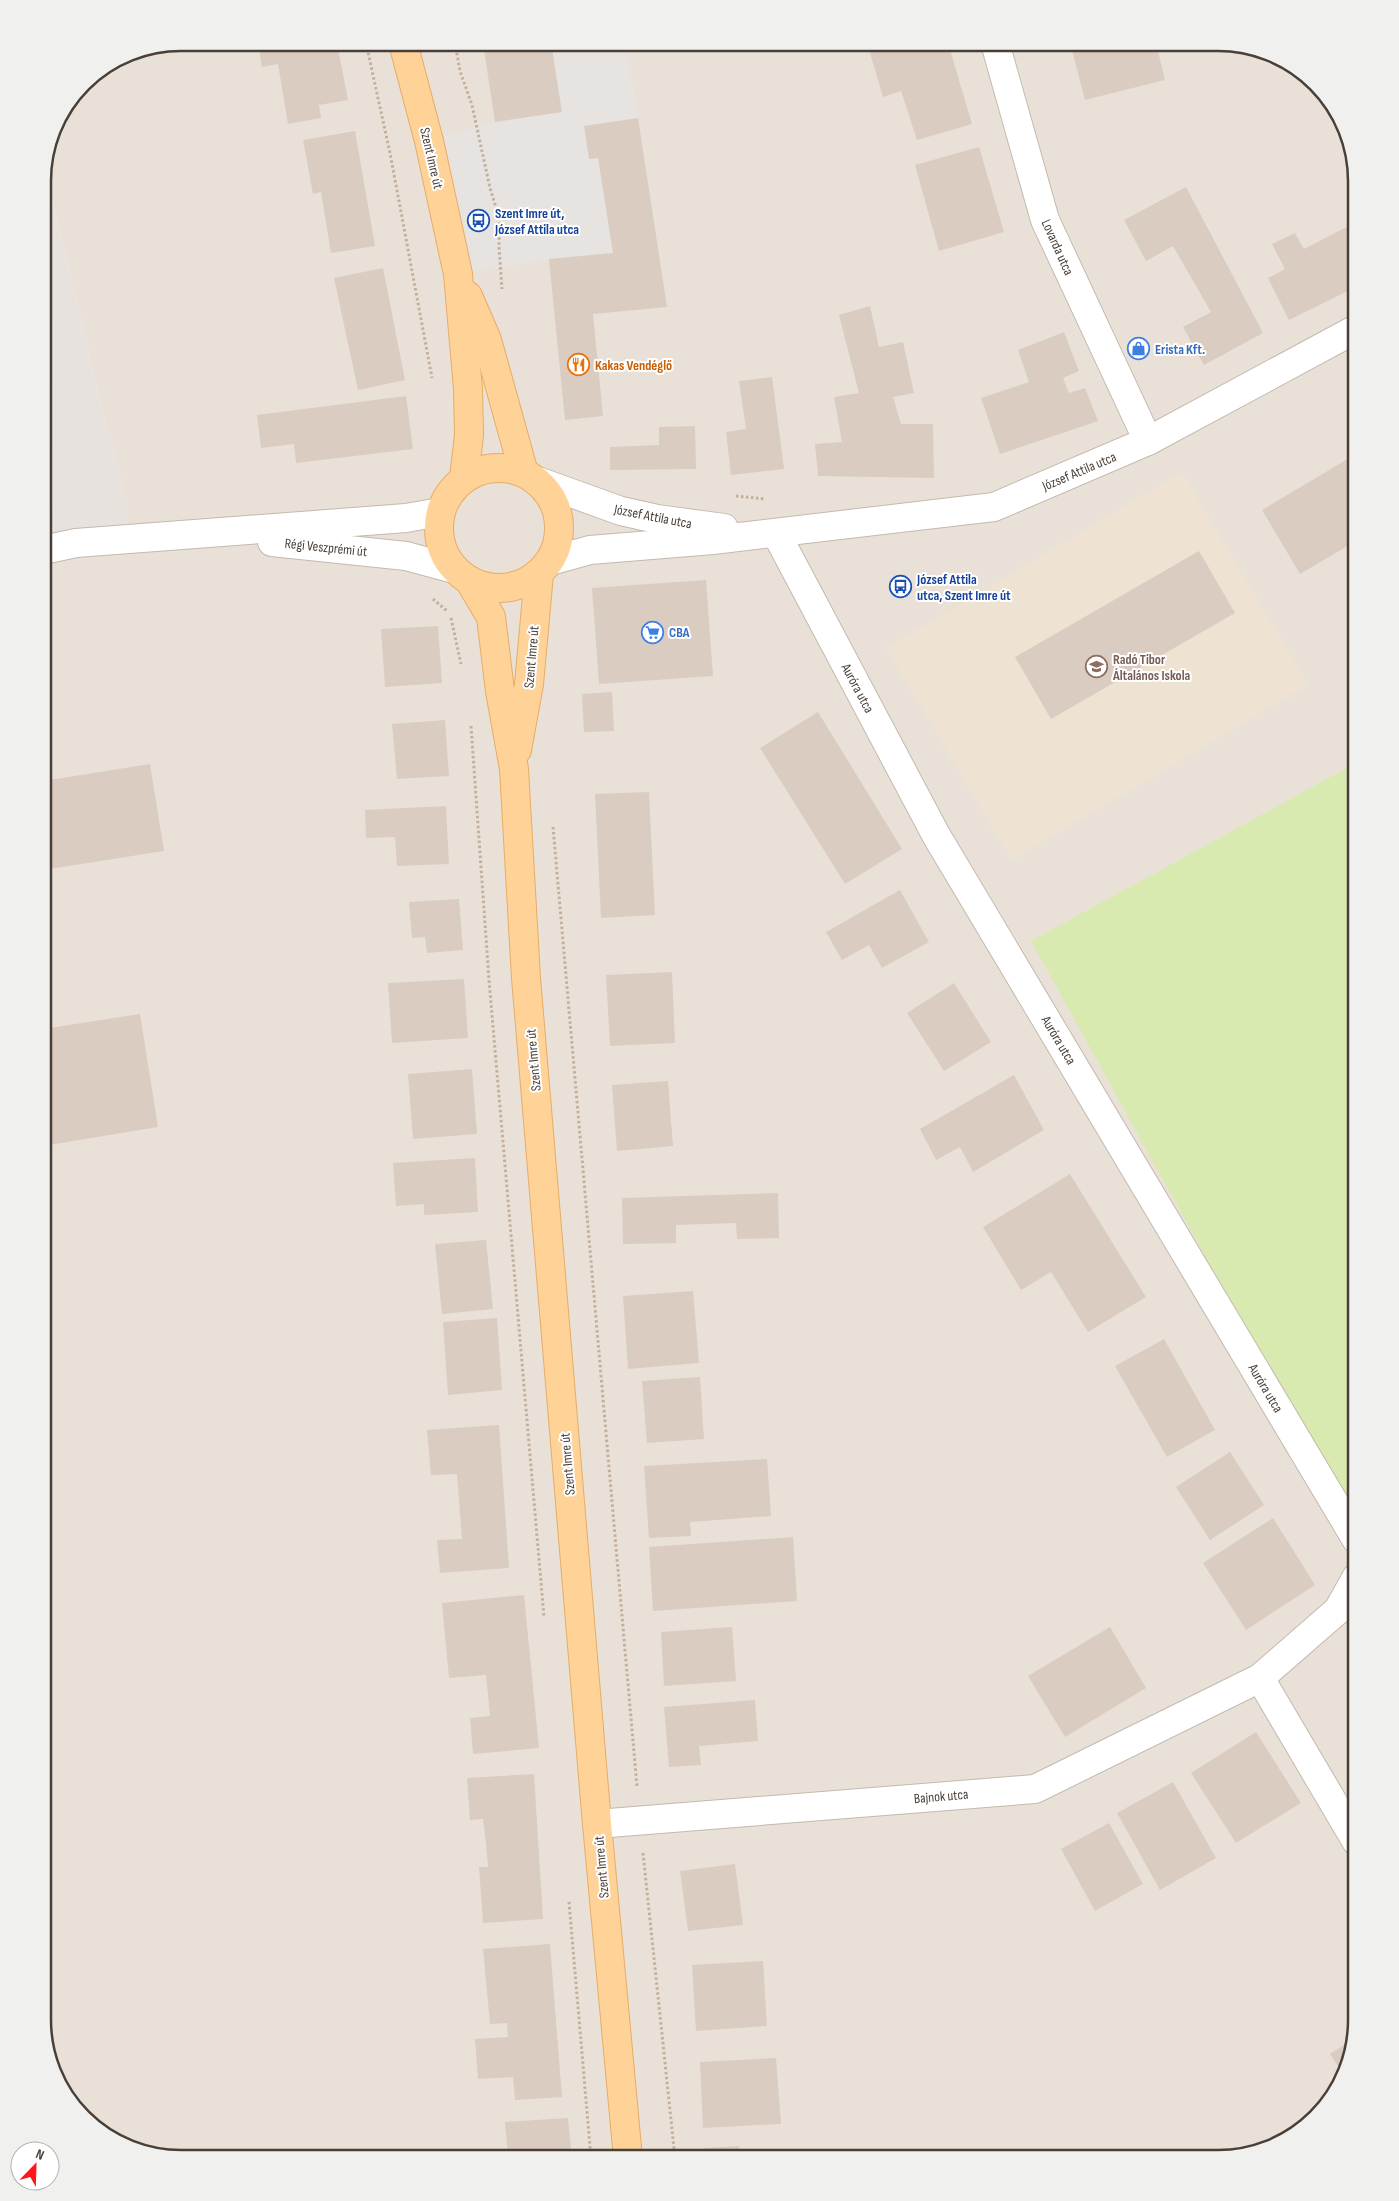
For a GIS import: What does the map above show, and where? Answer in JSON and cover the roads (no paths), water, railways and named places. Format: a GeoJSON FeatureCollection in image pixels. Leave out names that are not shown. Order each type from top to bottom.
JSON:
{"type":"FeatureCollection","features":[{"type":"Feature","properties":{"kind":"main road","name":"Szent Imre út"},"geometry":{"type":"LineString","coordinates":[[405,51],[428,141],[458,274],[468,389],[469,443],[464,478]]}},
{"type":"Feature","properties":{"kind":"main road","name":"Szent Imre út"},"geometry":{"type":"LineString","coordinates":[[458,274],[487,340],[530,476]]}},
{"type":"Feature","properties":{"kind":"main road"},"geometry":{"type":"LineString","coordinates":[[489,468],[507,468],[530,476],[548,492],[556,509],[560,527],[557,545],[544,568],[523,584],[505,588],[486,587],[462,575],[444,554],[439,537],[440,512],[444,502],[457,484],[464,478],[489,468]]}},
{"type":"Feature","properties":{"kind":"main road","name":"Szent Imre út"},"geometry":{"type":"LineString","coordinates":[[514,769],[529,684],[544,568]]}},
{"type":"Feature","properties":{"kind":"main road","name":"Szent Imre út"},"geometry":{"type":"LineString","coordinates":[[462,575],[491,617],[500,691],[514,769],[526,978],[597,1824],[627,2149]]}},
{"type":"Feature","properties":{"kind":"street","name":"Lovarda utca"},"geometry":{"type":"LineString","coordinates":[[998,52],[1046,220],[1148,441]]}},
{"type":"Feature","properties":{"kind":"street","name":"József Attila utca"},"geometry":{"type":"LineString","coordinates":[[544,568],[590,550],[713,540],[994,507],[1148,441],[1348,334]]}},
{"type":"Feature","properties":{"kind":"street","name":"József Attila utca"},"geometry":{"type":"LineString","coordinates":[[530,476],[621,511],[718,528],[776,533]]}},
{"type":"Feature","properties":{"kind":"street","name":"Régi Veszprémi út"},"geometry":{"type":"LineString","coordinates":[[52,548],[76,543],[406,518],[440,512]]}},
{"type":"Feature","properties":{"kind":"street","name":"Auróra utca"},"geometry":{"type":"LineString","coordinates":[[776,533],[936,836],[1348,1526]]}},
{"type":"Feature","properties":{"kind":"street","name":"Régi Veszprémi út"},"geometry":{"type":"LineString","coordinates":[[196,535],[395,555],[462,575]]}},
{"type":"Feature","properties":{"kind":"street"},"geometry":{"type":"LineString","coordinates":[[1348,1592],[1338,1610],[1260,1678],[1348,1827]]}},
{"type":"Feature","properties":{"kind":"street","name":"Bajnok utca"},"geometry":{"type":"LineString","coordinates":[[597,1824],[1035,1789],[1260,1678]]}},
{"type":"Feature","properties":{"kind":"place","name":"Szent Imre út, József Attila utca"},"geometry":{"type":"Point","coordinates":[479,221]}},
{"type":"Feature","properties":{"kind":"place","name":"Erista Kft."},"geometry":{"type":"Point","coordinates":[1139,349]}},
{"type":"Feature","properties":{"kind":"place","name":"Kakas Vendéglő"},"geometry":{"type":"Point","coordinates":[579,365]}},
{"type":"Feature","properties":{"kind":"place","name":"József Attila utca, Szent Imre út"},"geometry":{"type":"Point","coordinates":[901,587]}},
{"type":"Feature","properties":{"kind":"place","name":"CBA"},"geometry":{"type":"Point","coordinates":[653,632]}},
{"type":"Feature","properties":{"kind":"place","name":"Radó Tibor Általános Iskola"},"geometry":{"type":"Point","coordinates":[1097,667]}}]}
